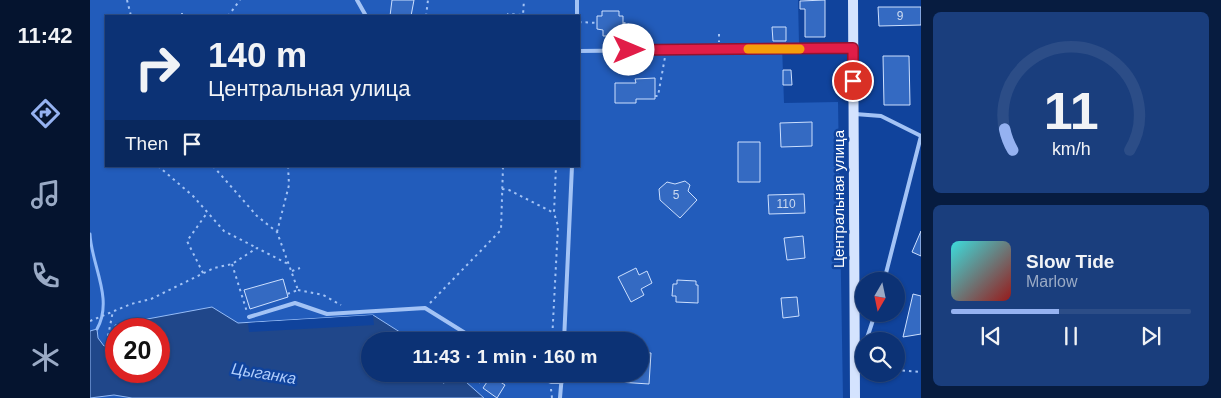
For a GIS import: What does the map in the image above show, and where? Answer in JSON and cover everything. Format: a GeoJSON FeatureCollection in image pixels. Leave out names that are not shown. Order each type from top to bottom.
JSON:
{"type":"FeatureCollection","features":[{"type":"Feature","properties":{"kind":"main road","name":"Центральная улица"},"geometry":{"type":"LineString","coordinates":[[853,0],[855,368]]}},
{"type":"Feature","properties":{"kind":"main road","name":"Центральная улица"},"geometry":{"type":"LineString","coordinates":[[855,382],[855,398]]}},
{"type":"Feature","properties":{"kind":"lane"},"geometry":{"type":"LineString","coordinates":[[357,0],[365,15]]}},
{"type":"Feature","properties":{"kind":"lane"},"geometry":{"type":"LineString","coordinates":[[577,0],[577,15]]}},
{"type":"Feature","properties":{"kind":"lane"},"geometry":{"type":"LineString","coordinates":[[580,50],[853,48]]}},
{"type":"Feature","properties":{"kind":"lane"},"geometry":{"type":"LineString","coordinates":[[854,114],[881,116],[921,136],[886,272]]}},
{"type":"Feature","properties":{"kind":"lane"},"geometry":{"type":"LineString","coordinates":[[564,332],[572,167]]}},
{"type":"Feature","properties":{"kind":"lane"},"geometry":{"type":"LineString","coordinates":[[249,317],[295,303],[328,314],[425,308],[464,332]]}},
{"type":"Feature","properties":{"kind":"lane"},"geometry":{"type":"LineString","coordinates":[[560,398],[562,382]]}},
{"type":"Feature","properties":{"kind":"path"},"geometry":{"type":"LineString","coordinates":[[126,0],[131,15]]}},
{"type":"Feature","properties":{"kind":"path"},"geometry":{"type":"LineString","coordinates":[[229,15],[240,0]]}},
{"type":"Feature","properties":{"kind":"path"},"geometry":{"type":"LineString","coordinates":[[426,15],[428,0]]}},
{"type":"Feature","properties":{"kind":"path"},"geometry":{"type":"LineString","coordinates":[[508,15],[523,15],[524,0]]}},
{"type":"Feature","properties":{"kind":"path"},"geometry":{"type":"LineString","coordinates":[[580,22],[597,23]]}},
{"type":"Feature","properties":{"kind":"path"},"geometry":{"type":"LineString","coordinates":[[623,23],[629,23]]}},
{"type":"Feature","properties":{"kind":"path"},"geometry":{"type":"LineString","coordinates":[[655,96],[658,96],[665,61],[665,50]]}},
{"type":"Feature","properties":{"kind":"path"},"geometry":{"type":"LineString","coordinates":[[159,167],[194,196],[224,231],[290,265]]}},
{"type":"Feature","properties":{"kind":"path"},"geometry":{"type":"LineString","coordinates":[[214,167],[251,209],[277,232],[298,290]]}},
{"type":"Feature","properties":{"kind":"path"},"geometry":{"type":"LineString","coordinates":[[277,232],[289,186],[288,167]]}},
{"type":"Feature","properties":{"kind":"path"},"geometry":{"type":"LineString","coordinates":[[425,308],[501,230],[503,167]]}},
{"type":"Feature","properties":{"kind":"path"},"geometry":{"type":"LineString","coordinates":[[552,332],[558,226],[554,213],[556,167]]}},
{"type":"Feature","properties":{"kind":"path"},"geometry":{"type":"LineString","coordinates":[[502,189],[509,190],[554,213]]}},
{"type":"Feature","properties":{"kind":"path"},"geometry":{"type":"LineString","coordinates":[[203,273],[187,241],[208,212]]}},
{"type":"Feature","properties":{"kind":"path"},"geometry":{"type":"LineString","coordinates":[[90,321],[113,311],[151,299],[214,268],[232,264],[257,248]]}},
{"type":"Feature","properties":{"kind":"path"},"geometry":{"type":"LineString","coordinates":[[232,264],[249,317]]}},
{"type":"Feature","properties":{"kind":"path"},"geometry":{"type":"LineString","coordinates":[[292,271],[300,268]]}},
{"type":"Feature","properties":{"kind":"path"},"geometry":{"type":"LineString","coordinates":[[287,294],[298,290],[323,295],[353,312]]}},
{"type":"Feature","properties":{"kind":"path"},"geometry":{"type":"LineString","coordinates":[[112,318],[113,311]]}},
{"type":"Feature","properties":{"kind":"path"},"geometry":{"type":"LineString","coordinates":[[905,371],[921,372]]}},
{"type":"Feature","properties":{"kind":"shaded area"},"geometry":{"type":"Polygon","coordinates":[[[90,0],[798,0],[799,44],[782,45],[784,103],[838,102],[843,398],[90,398],[90,0]]]}},
{"type":"Feature","properties":{"kind":"water","name":"Цыганка"},"geometry":{"type":"Polygon","coordinates":[[[212,307],[238,323],[373,315],[400,332],[361,332],[361,382],[466,382],[484,398],[132,398],[114,395],[90,398],[90,331],[97,329],[98,338],[105,346],[105,383],[170,383],[170,318],[153,318],[212,307]]]}},
{"type":"Feature","properties":{"kind":"pier"},"geometry":{"type":"Polygon","coordinates":[[[373,315],[374,325],[249,332],[248,323],[373,315]]]}},
{"type":"Feature","properties":{"kind":"building"},"geometry":{"type":"Polygon","coordinates":[[[392,0],[414,0],[411,15],[390,15],[392,0]]]}},
{"type":"Feature","properties":{"kind":"building"},"geometry":{"type":"Polygon","coordinates":[[[825,0],[825,37],[805,37],[805,9],[800,9],[800,1],[825,0]]]}},
{"type":"Feature","properties":{"kind":"building"},"geometry":{"type":"Polygon","coordinates":[[[878,7],[921,7],[921,25],[879,26],[878,7]]]}},
{"type":"Feature","properties":{"kind":"building"},"geometry":{"type":"Polygon","coordinates":[[[602,11],[619,11],[619,16],[623,16],[623,30],[619,30],[619,36],[603,36],[603,30],[597,29],[597,16],[602,16],[602,11]]]}},
{"type":"Feature","properties":{"kind":"building"},"geometry":{"type":"Polygon","coordinates":[[[772,27],[786,27],[786,41],[773,41],[772,27]]]}},
{"type":"Feature","properties":{"kind":"building"},"geometry":{"type":"Polygon","coordinates":[[[883,56],[909,56],[910,105],[884,105],[883,56]]]}},
{"type":"Feature","properties":{"kind":"building"},"geometry":{"type":"Polygon","coordinates":[[[783,70],[791,70],[792,85],[783,85],[783,70]]]}},
{"type":"Feature","properties":{"kind":"building"},"geometry":{"type":"Polygon","coordinates":[[[655,78],[655,99],[636,99],[636,103],[615,103],[615,83],[636,83],[635,79],[655,78]]]}},
{"type":"Feature","properties":{"kind":"building"},"geometry":{"type":"Polygon","coordinates":[[[812,122],[812,146],[781,147],[780,123],[812,122]]]}},
{"type":"Feature","properties":{"kind":"building"},"geometry":{"type":"Polygon","coordinates":[[[738,142],[760,142],[760,182],[738,182],[738,142]]]}},
{"type":"Feature","properties":{"kind":"building"},"geometry":{"type":"Polygon","coordinates":[[[685,181],[690,185],[688,191],[697,200],[680,218],[660,200],[659,189],[667,182],[675,184],[685,181]]]}},
{"type":"Feature","properties":{"kind":"building"},"geometry":{"type":"Polygon","coordinates":[[[804,194],[805,213],[769,214],[768,195],[804,194]]]}},
{"type":"Feature","properties":{"kind":"building"},"geometry":{"type":"Polygon","coordinates":[[[921,231],[921,256],[912,252],[921,231]]]}},
{"type":"Feature","properties":{"kind":"building"},"geometry":{"type":"Polygon","coordinates":[[[803,236],[805,258],[787,260],[784,238],[803,236]]]}},
{"type":"Feature","properties":{"kind":"building"},"geometry":{"type":"Polygon","coordinates":[[[636,268],[639,275],[647,271],[652,283],[641,289],[644,295],[631,302],[618,277],[636,268]]]}},
{"type":"Feature","properties":{"kind":"building"},"geometry":{"type":"Polygon","coordinates":[[[283,279],[288,297],[250,309],[244,290],[283,279]]]}},
{"type":"Feature","properties":{"kind":"building"},"geometry":{"type":"Polygon","coordinates":[[[677,280],[696,281],[696,285],[698,285],[698,303],[676,302],[676,296],[672,296],[673,284],[677,284],[677,280]]]}},
{"type":"Feature","properties":{"kind":"building"},"geometry":{"type":"Polygon","coordinates":[[[913,294],[921,296],[921,334],[905,337],[904,332],[913,294]]]}},
{"type":"Feature","properties":{"kind":"building"},"geometry":{"type":"Polygon","coordinates":[[[797,297],[799,316],[783,318],[781,298],[797,297]]]}},
{"type":"Feature","properties":{"kind":"building"},"geometry":{"type":"Polygon","coordinates":[[[649,353],[651,353],[649,384],[619,382],[649,382],[649,353]]]}},
{"type":"Feature","properties":{"kind":"building"},"geometry":{"type":"Polygon","coordinates":[[[487,382],[500,382],[505,385],[497,398],[483,388],[487,382]]]}},
{"type":"Feature","properties":{"kind":"waterway"},"geometry":{"type":"LineString","coordinates":[[90,234],[103,294],[102,318],[97,329]]}},
{"type":"Feature","properties":{"kind":"slow traffic"},"geometry":{"type":"LineString","coordinates":[[748,49],[800,49]]}},
{"type":"Feature","properties":{"kind":"route"},"geometry":{"type":"LineString","coordinates":[[629,50],[853,48],[853,81]]}}]}
